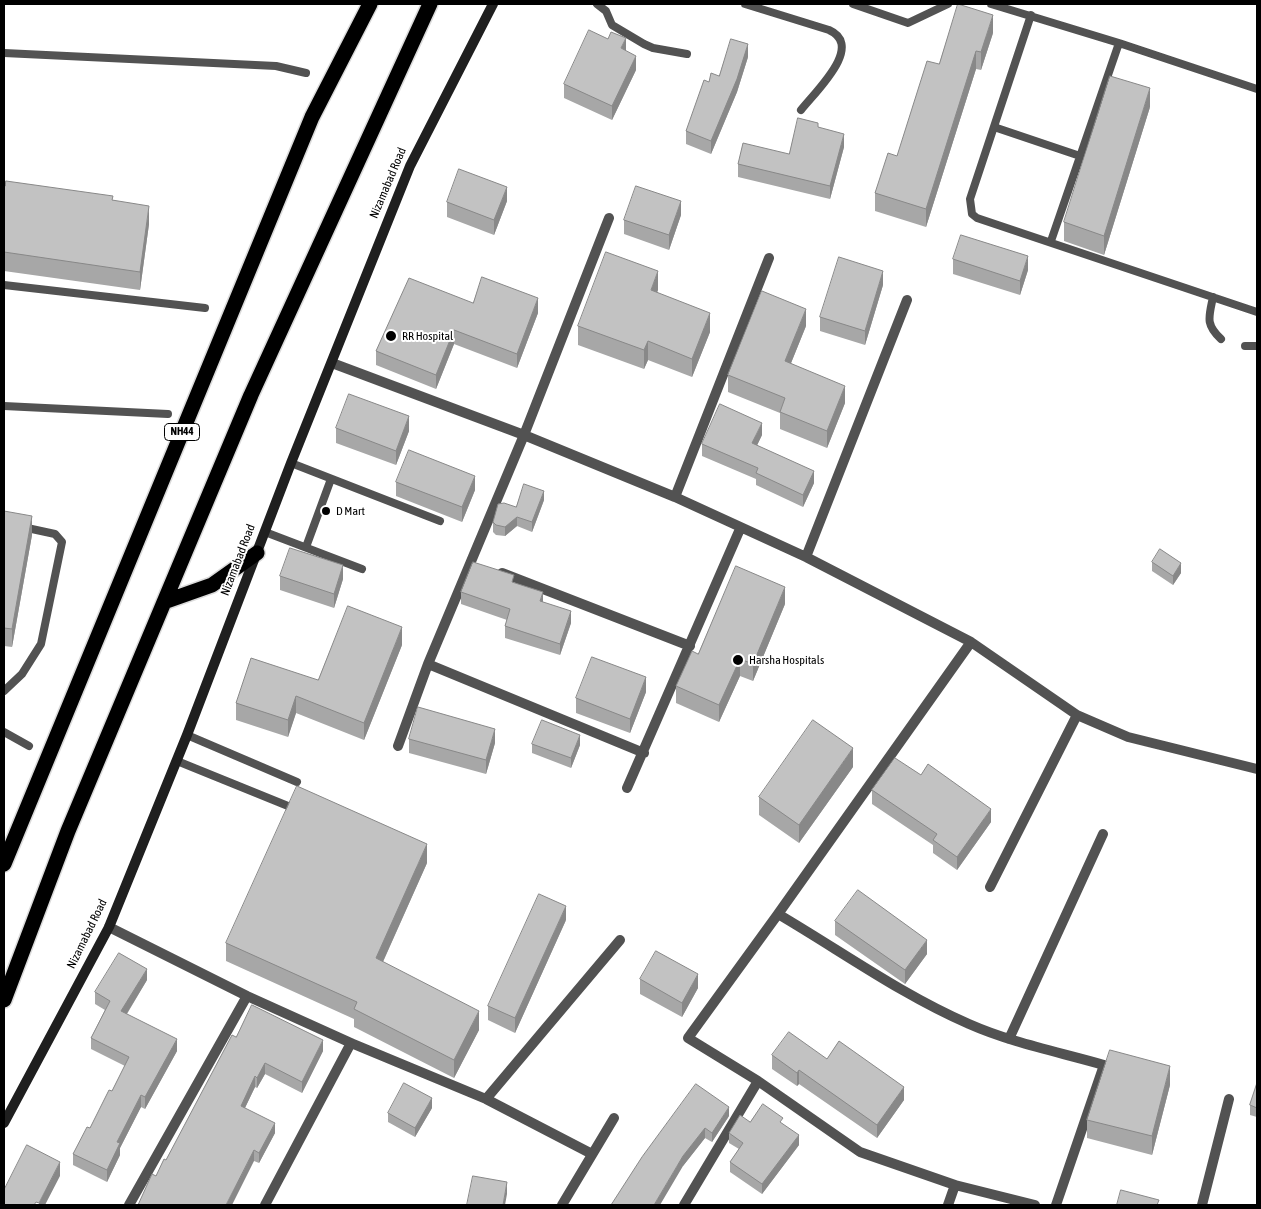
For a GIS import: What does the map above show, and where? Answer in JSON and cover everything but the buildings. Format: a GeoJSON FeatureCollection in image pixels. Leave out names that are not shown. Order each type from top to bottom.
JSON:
{"type":"FeatureCollection","features":[{"type":"Feature","properties":{"kind":"highway","name":"NH44"},"geometry":{"type":"LineString","coordinates":[[4,864],[312,117],[370,4]]}},
{"type":"Feature","properties":{"kind":"highway"},"geometry":{"type":"LineString","coordinates":[[4,1000],[68,831],[274,342],[430,4]]}},
{"type":"Feature","properties":{"kind":"highway"},"geometry":{"type":"LineString","coordinates":[[164,602],[212,585],[257,553]]}},
{"type":"Feature","properties":{"kind":"main road","name":"Nizamabad Road"},"geometry":{"type":"LineString","coordinates":[[4,1123],[109,927],[177,761],[290,463],[410,166],[493,4]]}},
{"type":"Feature","properties":{"kind":"street"},"geometry":{"type":"LineString","coordinates":[[398,746],[428,664],[480,564],[524,435],[609,218]]}},
{"type":"Feature","properties":{"kind":"street"},"geometry":{"type":"LineString","coordinates":[[675,497],[769,258]]}},
{"type":"Feature","properties":{"kind":"street"},"geometry":{"type":"LineString","coordinates":[[806,557],[907,300]]}},
{"type":"Feature","properties":{"kind":"street"},"geometry":{"type":"LineString","coordinates":[[332,363],[524,435],[675,497],[740,529],[806,557],[866,590],[971,642],[1077,715],[1128,737],[1257,769]]}},
{"type":"Feature","properties":{"kind":"street"},"geometry":{"type":"LineString","coordinates":[[627,788],[644,753],[740,529]]}},
{"type":"Feature","properties":{"kind":"street"},"geometry":{"type":"LineString","coordinates":[[480,564],[690,646]]}},
{"type":"Feature","properties":{"kind":"street"},"geometry":{"type":"LineString","coordinates":[[971,642],[688,1038],[758,1081],[860,1152],[955,1185],[1036,1205]]}},
{"type":"Feature","properties":{"kind":"street"},"geometry":{"type":"LineString","coordinates":[[428,664],[644,753]]}},
{"type":"Feature","properties":{"kind":"street"},"geometry":{"type":"LineString","coordinates":[[990,887],[1077,715]]}},
{"type":"Feature","properties":{"kind":"street"},"geometry":{"type":"LineString","coordinates":[[1009,1038],[1103,834]]}},
{"type":"Feature","properties":{"kind":"street"},"geometry":{"type":"LineString","coordinates":[[778,914],[929,1004],[970,1024],[1009,1038],[1104,1064],[1056,1205]]}},
{"type":"Feature","properties":{"kind":"street"},"geometry":{"type":"LineString","coordinates":[[109,927],[247,996],[351,1044],[486,1099],[592,1154]]}},
{"type":"Feature","properties":{"kind":"street"},"geometry":{"type":"LineString","coordinates":[[486,1099],[620,940]]}},
{"type":"Feature","properties":{"kind":"street"},"geometry":{"type":"LineString","coordinates":[[129,1205],[247,996]]}},
{"type":"Feature","properties":{"kind":"street"},"geometry":{"type":"LineString","coordinates":[[266,1205],[351,1044]]}},
{"type":"Feature","properties":{"kind":"street"},"geometry":{"type":"LineString","coordinates":[[684,1205],[758,1081]]}},
{"type":"Feature","properties":{"kind":"street"},"geometry":{"type":"LineString","coordinates":[[1202,1205],[1229,1099]]}},
{"type":"Feature","properties":{"kind":"street"},"geometry":{"type":"LineString","coordinates":[[562,1205],[614,1118]]}},
{"type":"Feature","properties":{"kind":"street"},"geometry":{"type":"LineString","coordinates":[[948,1205],[955,1185]]}},
{"type":"Feature","properties":{"kind":"lane"},"geometry":{"type":"LineString","coordinates":[[597,4],[606,11],[612,25],[644,44],[653,48],[687,54]]}},
{"type":"Feature","properties":{"kind":"lane"},"geometry":{"type":"LineString","coordinates":[[745,4],[829,30],[838,34],[841,39],[843,44],[840,59],[801,110]]}},
{"type":"Feature","properties":{"kind":"lane"},"geometry":{"type":"LineString","coordinates":[[853,4],[908,23],[948,4]]}},
{"type":"Feature","properties":{"kind":"lane"},"geometry":{"type":"LineString","coordinates":[[991,4],[1119,42],[1257,89]]}},
{"type":"Feature","properties":{"kind":"lane"},"geometry":{"type":"LineString","coordinates":[[1031,15],[970,199],[972,214],[977,218],[1051,241],[1257,312]]}},
{"type":"Feature","properties":{"kind":"lane"},"geometry":{"type":"LineString","coordinates":[[1051,241],[1119,42]]}},
{"type":"Feature","properties":{"kind":"lane"},"geometry":{"type":"LineString","coordinates":[[4,53],[276,66],[306,73]]}},
{"type":"Feature","properties":{"kind":"lane"},"geometry":{"type":"LineString","coordinates":[[994,127],[1080,156]]}},
{"type":"Feature","properties":{"kind":"lane"},"geometry":{"type":"LineString","coordinates":[[4,285],[205,308]]}},
{"type":"Feature","properties":{"kind":"lane"},"geometry":{"type":"LineString","coordinates":[[1213,297],[1208,320],[1211,330],[1221,339]]}},
{"type":"Feature","properties":{"kind":"lane"},"geometry":{"type":"LineString","coordinates":[[1245,346],[1257,346]]}},
{"type":"Feature","properties":{"kind":"lane"},"geometry":{"type":"LineString","coordinates":[[4,406],[168,414]]}},
{"type":"Feature","properties":{"kind":"lane"},"geometry":{"type":"LineString","coordinates":[[290,463],[440,521]]}},
{"type":"Feature","properties":{"kind":"lane"},"geometry":{"type":"LineString","coordinates":[[306,547],[331,479]]}},
{"type":"Feature","properties":{"kind":"lane"},"geometry":{"type":"LineString","coordinates":[[4,523],[55,534],[62,542],[41,644],[22,674],[4,691]]}},
{"type":"Feature","properties":{"kind":"lane"},"geometry":{"type":"LineString","coordinates":[[265,532],[362,568]]}},
{"type":"Feature","properties":{"kind":"lane"},"geometry":{"type":"LineString","coordinates":[[4,732],[29,746]]}},
{"type":"Feature","properties":{"kind":"lane"},"geometry":{"type":"LineString","coordinates":[[187,735],[297,782]]}},
{"type":"Feature","properties":{"kind":"lane"},"geometry":{"type":"LineString","coordinates":[[177,761],[288,806]]}},
{"type":"Feature","properties":{"kind":"place","name":"RR Hospital"},"geometry":{"type":"Point","coordinates":[391,336]}},
{"type":"Feature","properties":{"kind":"place","name":"D Mart"},"geometry":{"type":"Point","coordinates":[326,511]}},
{"type":"Feature","properties":{"kind":"place","name":"Harsha Hospitals"},"geometry":{"type":"Point","coordinates":[738,660]}}]}
